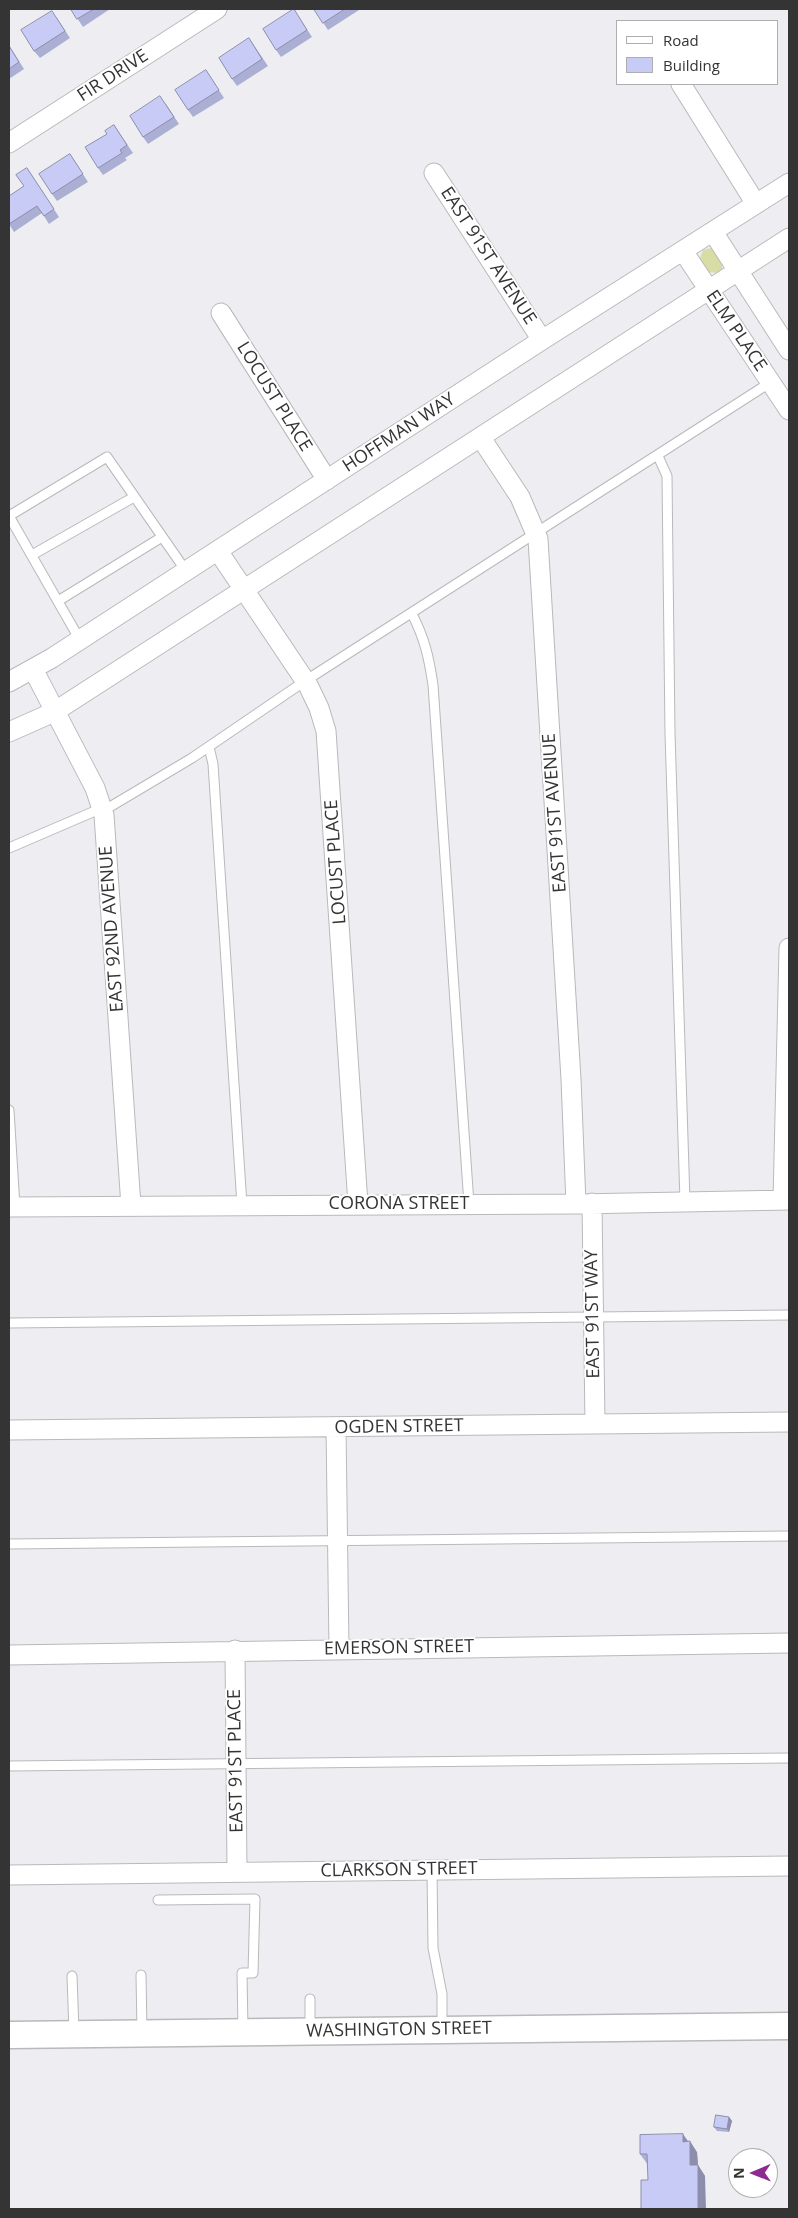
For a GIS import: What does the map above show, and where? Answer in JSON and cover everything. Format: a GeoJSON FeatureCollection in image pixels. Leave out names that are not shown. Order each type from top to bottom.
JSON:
{"type":"FeatureCollection","features":[{"type":"Feature","properties":{"kind":"main road","name":"WASHINGTON STREET"},"geometry":{"type":"LineString","coordinates":[[9,2036],[789,2026]]}},
{"type":"Feature","properties":{"kind":"street","name":"FIR DRIVE"},"geometry":{"type":"LineString","coordinates":[[9,144],[217,9]]}},
{"type":"Feature","properties":{"kind":"street"},"geometry":{"type":"LineString","coordinates":[[682,85],[756,204]]}},
{"type":"Feature","properties":{"kind":"street","name":"EAST 91ST AVENUE"},"geometry":{"type":"LineString","coordinates":[[434,173],[542,340]]}},
{"type":"Feature","properties":{"kind":"street","name":"HOFFMAN WAY"},"geometry":{"type":"LineString","coordinates":[[9,682],[33,670],[80,640],[542,340],[789,183]]}},
{"type":"Feature","properties":{"kind":"street","name":"ELM PLACE"},"geometry":{"type":"LineString","coordinates":[[713,232],[789,350]]}},
{"type":"Feature","properties":{"kind":"street"},"geometry":{"type":"LineString","coordinates":[[9,732],[54,712],[789,238]]}},
{"type":"Feature","properties":{"kind":"street","name":"ELM PLACE"},"geometry":{"type":"LineString","coordinates":[[682,252],[789,410]]}},
{"type":"Feature","properties":{"kind":"street","name":"LOCUST PLACE"},"geometry":{"type":"LineString","coordinates":[[221,313],[327,480]]}},
{"type":"Feature","properties":{"kind":"street","name":"EAST 91ST AVENUE"},"geometry":{"type":"LineString","coordinates":[[481,438],[520,497],[536,532],[571,1070],[584,1203]]}},
{"type":"Feature","properties":{"kind":"street","name":"LOCUST PLACE"},"geometry":{"type":"LineString","coordinates":[[218,551],[305,681],[319,708],[329,744],[358,1204]]}},
{"type":"Feature","properties":{"kind":"street","name":"EAST 92ND AVENUE"},"geometry":{"type":"LineString","coordinates":[[33,670],[95,788],[103,809],[131,1206]]}},
{"type":"Feature","properties":{"kind":"street"},"geometry":{"type":"LineString","coordinates":[[786,1200],[789,948]]}},
{"type":"Feature","properties":{"kind":"street","name":"CORONA STREET"},"geometry":{"type":"LineString","coordinates":[[12,1207],[786,1200]]}},
{"type":"Feature","properties":{"kind":"street","name":"EAST 91ST WAY"},"geometry":{"type":"LineString","coordinates":[[584,1203],[593,1317],[594,1424]]}},
{"type":"Feature","properties":{"kind":"street","name":"OGDEN STREET"},"geometry":{"type":"LineString","coordinates":[[9,1430],[789,1422]]}},
{"type":"Feature","properties":{"kind":"street"},"geometry":{"type":"LineString","coordinates":[[336,1428],[339,1649]]}},
{"type":"Feature","properties":{"kind":"street","name":"EMERSON STREET"},"geometry":{"type":"LineString","coordinates":[[9,1655],[235,1650],[789,1643]]}},
{"type":"Feature","properties":{"kind":"street","name":"EAST 91ST PLACE"},"geometry":{"type":"LineString","coordinates":[[235,1650],[237,1872]]}},
{"type":"Feature","properties":{"kind":"street","name":"CLARKSON STREET"},"geometry":{"type":"LineString","coordinates":[[9,1875],[789,1866]]}},
{"type":"Feature","properties":{"kind":"lane"},"geometry":{"type":"LineString","coordinates":[[9,848],[103,809],[209,747],[305,681],[771,382]]}},
{"type":"Feature","properties":{"kind":"lane"},"geometry":{"type":"LineString","coordinates":[[658,456],[667,476],[670,734],[685,1202]]}},
{"type":"Feature","properties":{"kind":"lane"},"geometry":{"type":"LineString","coordinates":[[80,640],[9,516],[108,457],[186,572]]}},
{"type":"Feature","properties":{"kind":"lane"},"geometry":{"type":"LineString","coordinates":[[32,555],[134,496]]}},
{"type":"Feature","properties":{"kind":"lane"},"geometry":{"type":"LineString","coordinates":[[58,601],[162,537]]}},
{"type":"Feature","properties":{"kind":"lane"},"geometry":{"type":"LineString","coordinates":[[412,614],[423,635],[428,652],[433,685],[469,1204]]}},
{"type":"Feature","properties":{"kind":"lane"},"geometry":{"type":"LineString","coordinates":[[209,747],[214,774],[242,1205]]}},
{"type":"Feature","properties":{"kind":"lane"},"geometry":{"type":"LineString","coordinates":[[9,1110],[12,1207]]}},
{"type":"Feature","properties":{"kind":"lane"},"geometry":{"type":"LineString","coordinates":[[9,1323],[789,1315]]}},
{"type":"Feature","properties":{"kind":"lane"},"geometry":{"type":"LineString","coordinates":[[9,1544],[789,1536]]}},
{"type":"Feature","properties":{"kind":"lane"},"geometry":{"type":"LineString","coordinates":[[9,1766],[789,1758]]}},
{"type":"Feature","properties":{"kind":"lane"},"geometry":{"type":"LineString","coordinates":[[432,1870],[433,1948],[442,1994],[442,2030]]}},
{"type":"Feature","properties":{"kind":"lane"},"geometry":{"type":"LineString","coordinates":[[158,1900],[255,1899],[253,1973],[242,1973],[244,2032]]}},
{"type":"Feature","properties":{"kind":"lane"},"geometry":{"type":"LineString","coordinates":[[141,1974],[142,2034]]}},
{"type":"Feature","properties":{"kind":"lane"},"geometry":{"type":"LineString","coordinates":[[72,1976],[74,2035]]}},
{"type":"Feature","properties":{"kind":"lane"},"geometry":{"type":"LineString","coordinates":[[310,1999],[310,2032]]}},
{"type":"Feature","properties":{"kind":"green space"},"geometry":{"type":"Polygon","coordinates":[[[711,248],[722,263],[722,269],[717,273],[709,272],[700,258],[703,250],[711,248]]]}},
{"type":"Feature","properties":{"kind":"building"},"geometry":{"type":"Polygon","coordinates":[[[71,9],[94,9],[77,19],[71,9]]]}},
{"type":"Feature","properties":{"kind":"building"},"geometry":{"type":"Polygon","coordinates":[[[294,9],[307,30],[276,50],[263,29],[294,9]]]}},
{"type":"Feature","properties":{"kind":"building"},"geometry":{"type":"Polygon","coordinates":[[[314,9],[345,9],[323,23],[314,9]]]}},
{"type":"Feature","properties":{"kind":"building"},"geometry":{"type":"Polygon","coordinates":[[[52,11],[65,31],[34,51],[21,30],[52,11]]]}},
{"type":"Feature","properties":{"kind":"building"},"geometry":{"type":"Polygon","coordinates":[[[249,38],[262,59],[232,79],[219,58],[249,38]]]}},
{"type":"Feature","properties":{"kind":"building"},"geometry":{"type":"Polygon","coordinates":[[[9,46],[19,62],[9,69],[9,46]]]}},
{"type":"Feature","properties":{"kind":"building"},"geometry":{"type":"Polygon","coordinates":[[[206,70],[219,90],[188,110],[175,90],[206,70]]]}},
{"type":"Feature","properties":{"kind":"building"},"geometry":{"type":"Polygon","coordinates":[[[160,96],[174,117],[143,137],[130,116],[160,96]]]}},
{"type":"Feature","properties":{"kind":"building"},"geometry":{"type":"Polygon","coordinates":[[[114,125],[127,145],[120,150],[122,153],[98,168],[85,147],[107,134],[105,131],[114,125]]]}},
{"type":"Feature","properties":{"kind":"building"},"geometry":{"type":"Polygon","coordinates":[[[70,154],[83,174],[52,194],[39,174],[70,154]]]}},
{"type":"Feature","properties":{"kind":"building"},"geometry":{"type":"Polygon","coordinates":[[[27,168],[54,209],[44,216],[37,206],[9,224],[9,196],[24,186],[16,175],[27,168]]]}},
{"type":"Feature","properties":{"kind":"building"},"geometry":{"type":"Polygon","coordinates":[[[716,2115],[729,2117],[727,2129],[714,2127],[716,2115]]]}},
{"type":"Feature","properties":{"kind":"building"},"geometry":{"type":"Polygon","coordinates":[[[683,2134],[683,2142],[690,2141],[690,2165],[698,2165],[698,2209],[641,2209],[641,2180],[648,2180],[647,2154],[640,2154],[640,2135],[683,2134]]]}}]}
